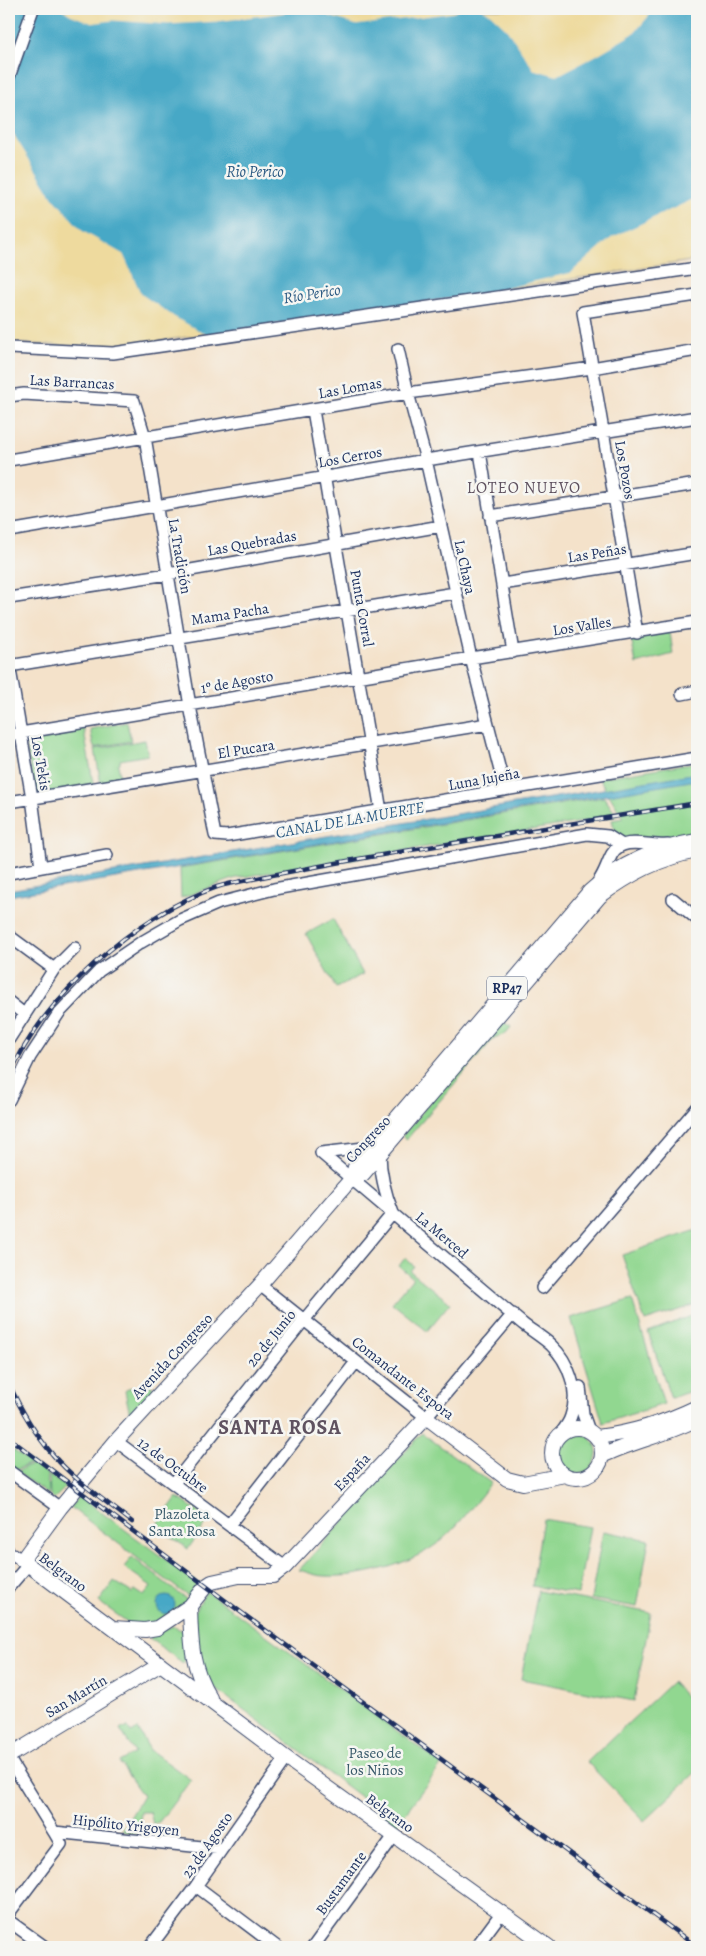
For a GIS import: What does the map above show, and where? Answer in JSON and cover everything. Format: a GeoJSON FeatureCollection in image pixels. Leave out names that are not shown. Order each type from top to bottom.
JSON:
{"type":"FeatureCollection","features":[{"type":"Feature","properties":{"kind":"main road","name":"Congreso"},"geometry":{"type":"LineString","coordinates":[[352,1178],[363,1174],[377,1150],[594,888],[632,862],[677,844],[697,841]]}},
{"type":"Feature","properties":{"kind":"main road","name":"Congreso"},"geometry":{"type":"LineString","coordinates":[[377,1150],[597,898],[617,884],[653,864],[679,854],[697,851]]}},
{"type":"Feature","properties":{"kind":"main road","name":"Avenida Congreso"},"geometry":{"type":"LineString","coordinates":[[24,1563],[60,1508],[116,1441],[260,1285],[352,1178]]}},
{"type":"Feature","properties":{"kind":"main road"},"geometry":{"type":"LineString","coordinates":[[533,1480],[552,1455],[556,1440],[561,1433],[570,1429],[580,1428],[593,1434],[618,1434],[675,1418],[697,1407]]}},
{"type":"Feature","properties":{"kind":"main road","name":"Comandante Espora"},"geometry":{"type":"LineString","coordinates":[[426,1418],[507,1479],[523,1482],[565,1475]]}},
{"type":"Feature","properties":{"kind":"main road","name":"España"},"geometry":{"type":"LineString","coordinates":[[190,1606],[206,1586],[212,1582],[239,1576],[273,1576],[285,1567],[426,1418]]}},
{"type":"Feature","properties":{"kind":"main road"},"geometry":{"type":"LineString","coordinates":[[602,1456],[621,1447],[678,1429],[697,1419]]}},
{"type":"Feature","properties":{"kind":"main road"},"geometry":{"type":"LineString","coordinates":[[552,1455],[554,1463],[565,1475],[574,1478],[584,1477],[593,1472],[599,1465],[602,1456],[601,1446],[593,1434]]}},
{"type":"Feature","properties":{"kind":"main road","name":"Belgrano"},"geometry":{"type":"LineString","coordinates":[[24,1563],[286,1758],[549,1947]]}},
{"type":"Feature","properties":{"kind":"main road"},"geometry":{"type":"LineString","coordinates":[[149,1656],[147,1643],[152,1633],[190,1606]]}},
{"type":"Feature","properties":{"kind":"main road","name":"Belgrano"},"geometry":{"type":"LineString","coordinates":[[190,1606],[192,1646],[201,1683],[213,1703]]}},
{"type":"Feature","properties":{"kind":"main road"},"geometry":{"type":"LineString","coordinates":[[110,1627],[146,1630],[160,1626],[178,1625],[184,1629],[192,1646],[188,1661],[181,1666],[164,1667]]}},
{"type":"Feature","properties":{"kind":"main road","name":"San Martín"},"geometry":{"type":"LineString","coordinates":[[9,1758],[164,1667]]}},
{"type":"Feature","properties":{"kind":"street"},"geometry":{"type":"LineString","coordinates":[[9,77],[33,9]]}},
{"type":"Feature","properties":{"kind":"street"},"geometry":{"type":"LineString","coordinates":[[9,348],[113,353],[672,270],[697,268]]}},
{"type":"Feature","properties":{"kind":"street","name":"Los Pozos"},"geometry":{"type":"LineString","coordinates":[[637,632],[583,312],[697,295]]}},
{"type":"Feature","properties":{"kind":"street","name":"La Chaya"},"geometry":{"type":"LineString","coordinates":[[398,349],[426,460],[470,658],[505,790]]}},
{"type":"Feature","properties":{"kind":"street","name":"Las Lomas"},"geometry":{"type":"LineString","coordinates":[[9,460],[408,393],[592,368],[697,350]]}},
{"type":"Feature","properties":{"kind":"street","name":"Las Barrancas"},"geometry":{"type":"LineString","coordinates":[[9,396],[24,394],[134,401]]}},
{"type":"Feature","properties":{"kind":"street","name":"La Tradición"},"geometry":{"type":"LineString","coordinates":[[134,401],[145,438],[190,706],[215,835]]}},
{"type":"Feature","properties":{"kind":"street","name":"Punta Corral"},"geometry":{"type":"LineString","coordinates":[[313,410],[382,811]]}},
{"type":"Feature","properties":{"kind":"street","name":"Los Cerros"},"geometry":{"type":"LineString","coordinates":[[9,530],[697,417]]}},
{"type":"Feature","properties":{"kind":"street"},"geometry":{"type":"LineString","coordinates":[[480,452],[513,652]]}},
{"type":"Feature","properties":{"kind":"street"},"geometry":{"type":"LineString","coordinates":[[490,516],[697,484]]}},
{"type":"Feature","properties":{"kind":"street","name":"Las Quebradas"},"geometry":{"type":"LineString","coordinates":[[9,598],[168,574],[335,543],[441,526]]}},
{"type":"Feature","properties":{"kind":"street","name":"Las Peñas"},"geometry":{"type":"LineString","coordinates":[[502,584],[697,553]]}},
{"type":"Feature","properties":{"kind":"street","name":"Mama Pacha"},"geometry":{"type":"LineString","coordinates":[[9,665],[455,593]]}},
{"type":"Feature","properties":{"kind":"street","name":"Los Valles"},"geometry":{"type":"LineString","coordinates":[[470,658],[697,622]]}},
{"type":"Feature","properties":{"kind":"street","name":"1º de Agosto"},"geometry":{"type":"LineString","coordinates":[[15,734],[470,658]]}},
{"type":"Feature","properties":{"kind":"street","name":"Los Tekis"},"geometry":{"type":"LineString","coordinates":[[9,665],[15,734],[32,798],[41,867]]}},
{"type":"Feature","properties":{"kind":"street"},"geometry":{"type":"LineString","coordinates":[[682,694],[697,691]]}},
{"type":"Feature","properties":{"kind":"street","name":"El Pucara"},"geometry":{"type":"LineString","coordinates":[[9,802],[488,724]]}},
{"type":"Feature","properties":{"kind":"street","name":"Luna Jujeña"},"geometry":{"type":"LineString","coordinates":[[215,835],[227,836],[697,758]]}},
{"type":"Feature","properties":{"kind":"street"},"geometry":{"type":"LineString","coordinates":[[9,1100],[30,1057],[59,1013],[99,971],[140,943],[180,920],[219,903],[274,889],[587,834],[608,836],[622,845]]}},
{"type":"Feature","properties":{"kind":"street"},"geometry":{"type":"LineString","coordinates":[[594,888],[607,868],[611,855],[622,845],[629,843],[662,846],[677,844]]}},
{"type":"Feature","properties":{"kind":"street"},"geometry":{"type":"LineString","coordinates":[[9,873],[107,855]]}},
{"type":"Feature","properties":{"kind":"street"},"geometry":{"type":"LineString","coordinates":[[673,899],[697,919]]}},
{"type":"Feature","properties":{"kind":"street"},"geometry":{"type":"LineString","coordinates":[[9,936],[54,969]]}},
{"type":"Feature","properties":{"kind":"street"},"geometry":{"type":"LineString","coordinates":[[9,1038],[54,969],[75,948]]}},
{"type":"Feature","properties":{"kind":"street"},"geometry":{"type":"LineString","coordinates":[[9,1002],[24,1014]]}},
{"type":"Feature","properties":{"kind":"street"},"geometry":{"type":"LineString","coordinates":[[542,1288],[697,1108]]}},
{"type":"Feature","properties":{"kind":"street"},"geometry":{"type":"LineString","coordinates":[[377,1150],[385,1195],[393,1214]]}},
{"type":"Feature","properties":{"kind":"street","name":"La Merced"},"geometry":{"type":"LineString","coordinates":[[377,1150],[321,1153],[513,1314]]}},
{"type":"Feature","properties":{"kind":"street","name":"20 de Junio"},"geometry":{"type":"LineString","coordinates":[[174,1483],[304,1320],[393,1214]]}},
{"type":"Feature","properties":{"kind":"street","name":"Comandante Espora"},"geometry":{"type":"LineString","coordinates":[[260,1285],[426,1418]]}},
{"type":"Feature","properties":{"kind":"street"},"geometry":{"type":"LineString","coordinates":[[513,1314],[550,1344],[568,1368],[574,1400],[572,1415],[561,1433]]}},
{"type":"Feature","properties":{"kind":"street"},"geometry":{"type":"LineString","coordinates":[[513,1314],[526,1320],[557,1342],[569,1355],[578,1376],[583,1414],[593,1434]]}},
{"type":"Feature","properties":{"kind":"street","name":"España"},"geometry":{"type":"LineString","coordinates":[[426,1418],[513,1314]]}},
{"type":"Feature","properties":{"kind":"street"},"geometry":{"type":"LineString","coordinates":[[228,1525],[356,1362]]}},
{"type":"Feature","properties":{"kind":"street","name":"12 de Octubre"},"geometry":{"type":"LineString","coordinates":[[116,1441],[285,1567]]}},
{"type":"Feature","properties":{"kind":"street"},"geometry":{"type":"LineString","coordinates":[[9,1471],[60,1508]]}},
{"type":"Feature","properties":{"kind":"street"},"geometry":{"type":"LineString","coordinates":[[9,1552],[24,1563],[9,1587]]}},
{"type":"Feature","properties":{"kind":"street","name":"Hipólito Yrigoyen"},"geometry":{"type":"LineString","coordinates":[[9,1758],[54,1832],[64,1839],[222,1849]]}},
{"type":"Feature","properties":{"kind":"street","name":"23 de Agosto"},"geometry":{"type":"LineString","coordinates":[[150,1947],[196,1886],[286,1758]]}},
{"type":"Feature","properties":{"kind":"street","name":"Bustamante"},"geometry":{"type":"LineString","coordinates":[[313,1947],[394,1836]]}},
{"type":"Feature","properties":{"kind":"street"},"geometry":{"type":"LineString","coordinates":[[9,1913],[64,1839]]}},
{"type":"Feature","properties":{"kind":"street"},"geometry":{"type":"LineString","coordinates":[[196,1886],[276,1947]]}},
{"type":"Feature","properties":{"kind":"street"},"geometry":{"type":"LineString","coordinates":[[476,1947],[502,1912]]}},
{"type":"Feature","properties":{"kind":"street"},"geometry":{"type":"LineString","coordinates":[[9,1921],[46,1947]]}},
{"type":"Feature","properties":{"kind":"green space"},"geometry":{"type":"Polygon","coordinates":[[[670,632],[673,654],[636,664],[631,638],[670,632]]]}},
{"type":"Feature","properties":{"kind":"green space"},"geometry":{"type":"Polygon","coordinates":[[[127,722],[131,741],[94,748],[90,729],[127,722]]]}},
{"type":"Feature","properties":{"kind":"green space"},"geometry":{"type":"Polygon","coordinates":[[[83,726],[94,788],[36,799],[25,737],[83,726]]]}},
{"type":"Feature","properties":{"kind":"green space"},"geometry":{"type":"Polygon","coordinates":[[[145,740],[148,755],[120,760],[118,764],[121,782],[101,785],[95,749],[145,740]]]}},
{"type":"Feature","properties":{"kind":"green space"},"geometry":{"type":"Polygon","coordinates":[[[697,762],[697,839],[618,844],[612,820],[623,818],[599,778],[697,762]]]}},
{"type":"Feature","properties":{"kind":"green space"},"geometry":{"type":"Polygon","coordinates":[[[604,797],[617,816],[236,878],[181,898],[180,868],[604,797]]]}},
{"type":"Feature","properties":{"kind":"green space"},"geometry":{"type":"Polygon","coordinates":[[[333,919],[363,974],[336,988],[306,934],[333,919]]]}},
{"type":"Feature","properties":{"kind":"green space"},"geometry":{"type":"Polygon","coordinates":[[[499,1019],[511,1027],[505,1034],[494,1038],[406,1140],[402,1136],[499,1019]]]}},
{"type":"Feature","properties":{"kind":"green space"},"geometry":{"type":"Polygon","coordinates":[[[697,1230],[697,1304],[645,1321],[622,1255],[697,1230]]]}},
{"type":"Feature","properties":{"kind":"green space"},"geometry":{"type":"Polygon","coordinates":[[[405,1258],[414,1266],[410,1271],[450,1303],[427,1331],[392,1303],[413,1278],[399,1266],[405,1258]]]}},
{"type":"Feature","properties":{"kind":"green space"},"geometry":{"type":"Polygon","coordinates":[[[632,1299],[664,1404],[603,1423],[571,1318],[632,1299]]]}},
{"type":"Feature","properties":{"kind":"green space"},"geometry":{"type":"Polygon","coordinates":[[[697,1314],[697,1389],[671,1398],[648,1332],[697,1314]]]}},
{"type":"Feature","properties":{"kind":"green space"},"geometry":{"type":"Polygon","coordinates":[[[151,1385],[155,1389],[130,1415],[125,1391],[128,1388],[151,1385]]]}},
{"type":"Feature","properties":{"kind":"green space"},"geometry":{"type":"Polygon","coordinates":[[[576,1432],[591,1438],[597,1453],[591,1468],[576,1474],[561,1468],[555,1453],[561,1438],[576,1432]]]}},
{"type":"Feature","properties":{"kind":"green space"},"geometry":{"type":"Polygon","coordinates":[[[422,1433],[491,1483],[459,1522],[445,1537],[427,1551],[399,1564],[353,1575],[338,1576],[318,1575],[299,1570],[422,1433]]]}},
{"type":"Feature","properties":{"kind":"green space"},"geometry":{"type":"Polygon","coordinates":[[[9,1447],[33,1464],[16,1470],[9,1465],[9,1447]]]}},
{"type":"Feature","properties":{"kind":"green space"},"geometry":{"type":"Polygon","coordinates":[[[34,1465],[47,1474],[48,1495],[17,1472],[25,1467],[34,1465]]]}},
{"type":"Feature","properties":{"kind":"green space"},"geometry":{"type":"Polygon","coordinates":[[[49,1475],[66,1487],[54,1499],[50,1495],[49,1475]]]}},
{"type":"Feature","properties":{"kind":"green space"},"geometry":{"type":"Polygon","coordinates":[[[79,1496],[203,1587],[193,1600],[70,1507],[79,1496]]]}},
{"type":"Feature","properties":{"kind":"green space","name":"Plazoleta Santa Rosa"},"geometry":{"type":"Polygon","coordinates":[[[177,1497],[209,1519],[188,1549],[156,1526],[177,1497]]]}},
{"type":"Feature","properties":{"kind":"green space"},"geometry":{"type":"Polygon","coordinates":[[[543,1519],[590,1527],[578,1594],[532,1586],[543,1519]]]}},
{"type":"Feature","properties":{"kind":"green space"},"geometry":{"type":"Polygon","coordinates":[[[603,1531],[649,1540],[637,1607],[591,1599],[603,1531]]]}},
{"type":"Feature","properties":{"kind":"green space"},"geometry":{"type":"Polygon","coordinates":[[[132,1557],[190,1602],[163,1622],[133,1626],[99,1602],[114,1581],[132,1593],[135,1590],[144,1596],[151,1586],[124,1567],[132,1557]]]}},
{"type":"Feature","properties":{"kind":"green space","name":"Paseo de los Niños"},"geometry":{"type":"Polygon","coordinates":[[[206,1591],[442,1764],[397,1824],[208,1683],[202,1673],[194,1614],[206,1591]]]}},
{"type":"Feature","properties":{"kind":"green space"},"geometry":{"type":"Polygon","coordinates":[[[538,1591],[651,1613],[634,1701],[521,1679],[538,1591]]]}},
{"type":"Feature","properties":{"kind":"green space"},"geometry":{"type":"Polygon","coordinates":[[[173,1626],[185,1632],[187,1658],[183,1663],[150,1639],[153,1633],[173,1626]]]}},
{"type":"Feature","properties":{"kind":"green space"},"geometry":{"type":"Polygon","coordinates":[[[672,1682],[697,1709],[697,1771],[644,1821],[587,1762],[672,1682]]]}},
{"type":"Feature","properties":{"kind":"green space"},"geometry":{"type":"Polygon","coordinates":[[[123,1727],[125,1729],[127,1727],[131,1733],[138,1729],[150,1750],[191,1780],[159,1822],[153,1824],[150,1812],[141,1812],[139,1834],[122,1831],[143,1796],[119,1762],[135,1753],[120,1729],[123,1727]]]}},
{"type":"Feature","properties":{"kind":"sand","name":"Rio Perico"},"geometry":{"type":"Polygon","coordinates":[[[9,9],[697,9],[697,260],[114,348],[9,343],[9,9]]]}},
{"type":"Feature","properties":{"kind":"water","name":"Rio Perico"},"geometry":{"type":"Polygon","coordinates":[[[9,9],[49,9],[66,21],[91,31],[113,28],[168,32],[218,29],[309,17],[356,33],[455,20],[470,12],[485,19],[501,34],[529,76],[558,84],[638,39],[665,9],[697,9],[697,192],[693,191],[608,231],[567,266],[483,286],[208,327],[179,311],[147,289],[129,249],[87,225],[59,193],[9,113],[9,9]]]}},
{"type":"Feature","properties":{"kind":"water"},"geometry":{"type":"Polygon","coordinates":[[[697,773],[697,780],[9,896],[9,890],[697,773]]]}},
{"type":"Feature","properties":{"kind":"water"},"geometry":{"type":"Polygon","coordinates":[[[166,1596],[172,1599],[175,1605],[172,1611],[166,1614],[160,1611],[157,1605],[160,1599],[166,1596]]]}},
{"type":"Feature","properties":{"kind":"waterway","name":"Río Perico"},"geometry":{"type":"LineString","coordinates":[[49,9],[66,21],[91,31],[113,28],[168,32],[218,29],[309,17],[356,33],[455,20],[470,12],[485,19],[501,34],[529,76],[558,84],[639,39],[665,9]]}},
{"type":"Feature","properties":{"kind":"waterway","name":"Río Perico"},"geometry":{"type":"LineString","coordinates":[[9,113],[59,193],[87,225],[129,249],[147,289],[179,311],[208,327],[483,286],[567,266],[608,231],[693,191],[697,192]]}},
{"type":"Feature","properties":{"kind":"railway"},"geometry":{"type":"LineString","coordinates":[[9,1077],[24,1048],[44,1018],[95,963],[124,938],[155,917],[186,900],[217,887],[362,858],[697,803]]}},
{"type":"Feature","properties":{"kind":"railway"},"geometry":{"type":"LineString","coordinates":[[9,1384],[40,1439],[53,1455],[81,1482],[132,1522]]}},
{"type":"Feature","properties":{"kind":"railway"},"geometry":{"type":"LineString","coordinates":[[9,1438],[242,1613],[697,1947]]}},
{"type":"Feature","properties":{"kind":"district","name":"LOTEO NUEVO"},"geometry":{"type":"Point","coordinates":[524,488]}},
{"type":"Feature","properties":{"kind":"district","name":"SANTA ROSA"},"geometry":{"type":"Point","coordinates":[280,1427]}},
{"type":"Feature","properties":{"kind":"water label","name":"CANAL DE LA MUERTE"},"geometry":{"type":"Point","coordinates":[350,820]}}]}
